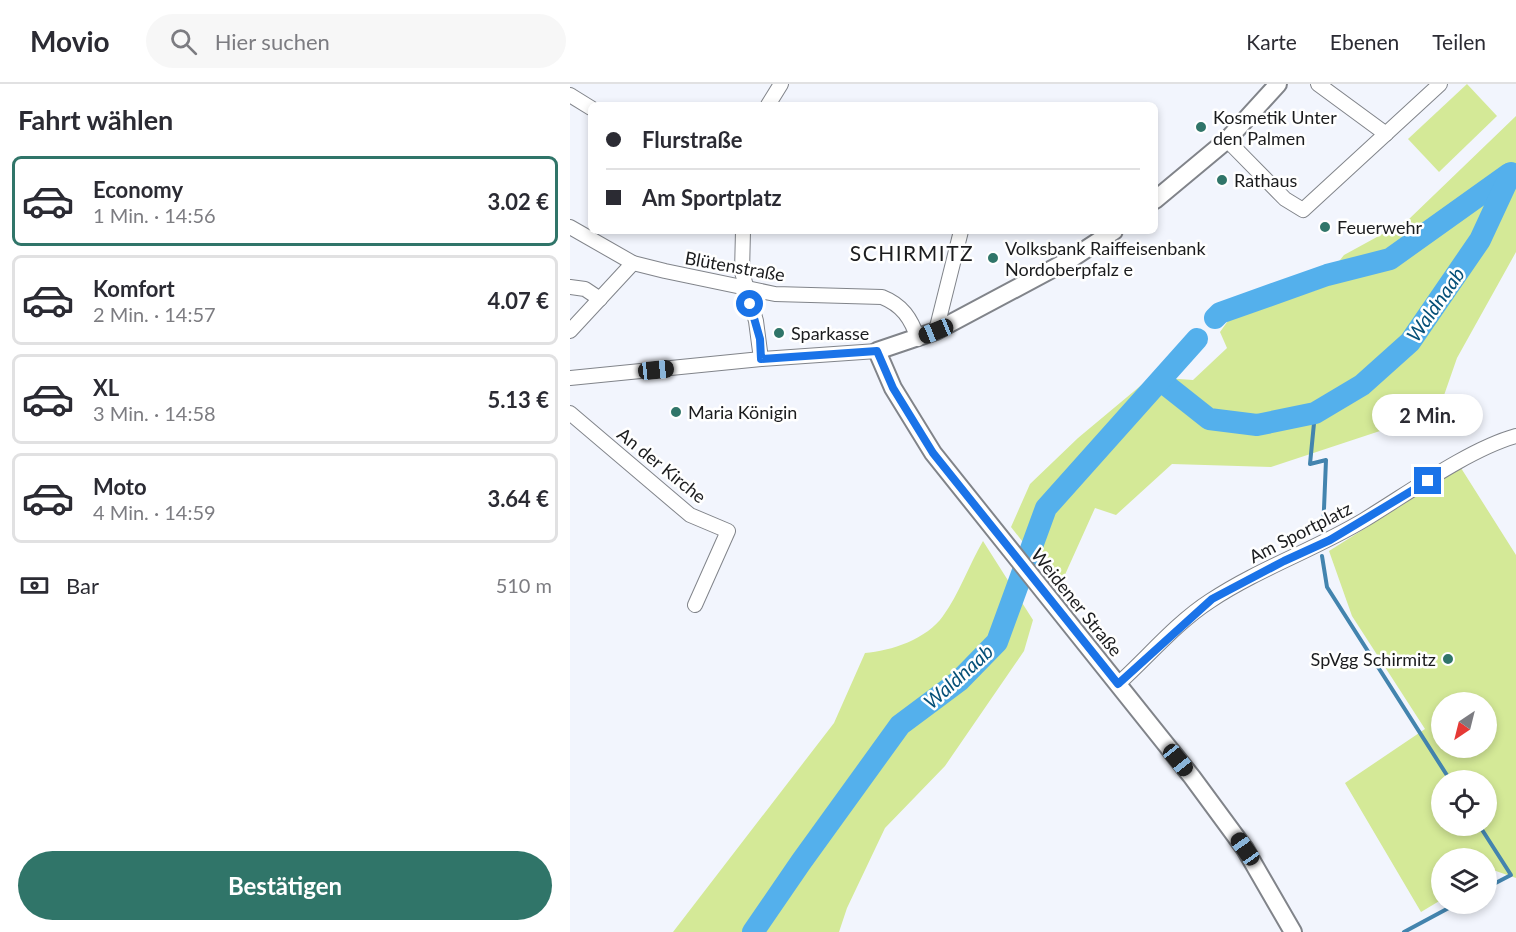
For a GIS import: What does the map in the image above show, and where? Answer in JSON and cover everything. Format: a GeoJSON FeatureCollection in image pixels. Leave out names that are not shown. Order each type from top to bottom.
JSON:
{"type":"FeatureCollection","features":[{"type":"Feature","properties":{"kind":"street"},"geometry":{"type":"LineString","coordinates":[[1158,198],[1227,140],[1278,84]]}},
{"type":"Feature","properties":{"kind":"street"},"geometry":{"type":"LineString","coordinates":[[1318,84],[1386,134]]}},
{"type":"Feature","properties":{"kind":"street"},"geometry":{"type":"LineString","coordinates":[[1227,140],[1285,200],[1303,210],[1440,84]]}},
{"type":"Feature","properties":{"kind":"street"},"geometry":{"type":"LineString","coordinates":[[769,102],[776,86]]}},
{"type":"Feature","properties":{"kind":"street"},"geometry":{"type":"LineString","coordinates":[[570,95],[588,106]]}},
{"type":"Feature","properties":{"kind":"street","name":"Blütenstraße"},"geometry":{"type":"LineString","coordinates":[[570,227],[633,263],[775,294],[882,297],[896,303],[908,316],[918,339]]}},
{"type":"Feature","properties":{"kind":"street"},"geometry":{"type":"LineString","coordinates":[[743,234],[742,272],[756,321],[761,359]]}},
{"type":"Feature","properties":{"kind":"street"},"geometry":{"type":"LineString","coordinates":[[936,331],[960,234]]}},
{"type":"Feature","properties":{"kind":"street"},"geometry":{"type":"LineString","coordinates":[[570,378],[761,359],[877,351],[936,331],[1071,259],[1109,234]]}},
{"type":"Feature","properties":{"kind":"street"},"geometry":{"type":"LineString","coordinates":[[570,331],[633,263]]}},
{"type":"Feature","properties":{"kind":"street"},"geometry":{"type":"LineString","coordinates":[[570,287],[585,289],[600,299]]}},
{"type":"Feature","properties":{"kind":"street","name":"Weidener Straße"},"geometry":{"type":"LineString","coordinates":[[877,351],[910,418],[933,453],[1118,684],[1245,849],[1293,932]]}},
{"type":"Feature","properties":{"kind":"street","name":"An der Kirche"},"geometry":{"type":"LineString","coordinates":[[570,413],[690,514],[728,531],[695,605]]}},
{"type":"Feature","properties":{"kind":"street","name":"Am Sportplatz"},"geometry":{"type":"LineString","coordinates":[[1118,684],[1212,599],[1330,540],[1448,469],[1503,440],[1516,436]]}},
{"type":"Feature","properties":{"kind":"green space"},"geometry":{"type":"Polygon","coordinates":[[[1467,84],[1497,116],[1439,172],[1408,139],[1467,84]]]}},
{"type":"Feature","properties":{"kind":"green space"},"geometry":{"type":"Polygon","coordinates":[[[1516,116],[1516,252],[1457,358],[1434,424],[1386,429],[1271,467],[1172,464],[1116,515],[1095,508],[1059,588],[1011,527],[1030,484],[1078,438],[1151,377],[1193,380],[1227,348],[1220,332],[1230,318],[1316,290],[1344,255],[1408,220],[1516,116]]]}},
{"type":"Feature","properties":{"kind":"green space","name":"SpVgg Schirmitz"},"geometry":{"type":"Polygon","coordinates":[[[1461,468],[1516,555],[1516,878],[1497,871],[1497,848],[1431,848],[1431,906],[1421,912],[1345,783],[1425,729],[1352,616],[1329,551],[1461,468]]]}},
{"type":"Feature","properties":{"kind":"green space"},"geometry":{"type":"Polygon","coordinates":[[[983,541],[1033,620],[1024,651],[945,766],[885,828],[847,908],[839,932],[673,932],[834,723],[865,653],[886,650],[908,642],[936,624],[954,598],[983,541]]]}},
{"type":"Feature","properties":{"kind":"waterway","name":"Waldnaab"},"geometry":{"type":"LineString","coordinates":[[1161,381],[1209,419],[1257,425],[1315,413],[1362,385],[1410,342],[1480,240],[1511,173]]}},
{"type":"Feature","properties":{"kind":"waterway","name":"Waldnaab"},"geometry":{"type":"LineString","coordinates":[[1215,318],[1220,313],[1327,275],[1390,259],[1509,174]]}},
{"type":"Feature","properties":{"kind":"waterway","name":"Waldnaab"},"geometry":{"type":"LineString","coordinates":[[753,932],[900,725],[959,681],[997,642],[1046,508],[1197,339]]}},
{"type":"Feature","properties":{"kind":"waterway"},"geometry":{"type":"LineString","coordinates":[[1315,413],[1310,464],[1326,460],[1323,533]]}},
{"type":"Feature","properties":{"kind":"waterway"},"geometry":{"type":"LineString","coordinates":[[1322,556],[1327,587],[1444,770]]}},
{"type":"Feature","properties":{"kind":"waterway"},"geometry":{"type":"LineString","coordinates":[[1486,836],[1494,848]]}},
{"type":"Feature","properties":{"kind":"waterway"},"geometry":{"type":"LineString","coordinates":[[1497,853],[1511,875],[1497,882]]}},
{"type":"Feature","properties":{"kind":"waterway"},"geometry":{"type":"LineString","coordinates":[[1404,932],[1438,914]]}},
{"type":"Feature","properties":{"kind":"place","name":"Kosmetik Unter den Palmen"},"geometry":{"type":"Point","coordinates":[1201,127]}},
{"type":"Feature","properties":{"kind":"place","name":"Rathaus"},"geometry":{"type":"Point","coordinates":[1222,180]}},
{"type":"Feature","properties":{"kind":"place","name":"Feuerwehr"},"geometry":{"type":"Point","coordinates":[1325,227]}},
{"type":"Feature","properties":{"kind":"place","name":"Volksbank Raiffeisenbank Nordoberpfalz e"},"geometry":{"type":"Point","coordinates":[993,258]}},
{"type":"Feature","properties":{"kind":"place","name":"Sparkasse"},"geometry":{"type":"Point","coordinates":[779,333]}},
{"type":"Feature","properties":{"kind":"place","name":"Maria Königin"},"geometry":{"type":"Point","coordinates":[676,412]}},
{"type":"Feature","properties":{"kind":"place","name":"SpVgg Schirmitz"},"geometry":{"type":"Point","coordinates":[1448,659]}},
{"type":"Feature","properties":{"kind":"district","name":"SCHIRMITZ"},"geometry":{"type":"Point","coordinates":[912,252]}},
{"type":"Feature","properties":{"kind":"route"},"geometry":{"type":"LineString","coordinates":[[750,304],[760,339],[761,359],[877,351],[893,388],[933,453],[1118,684],[1212,599],[1249,578],[1330,540],[1428,481]]}}]}
